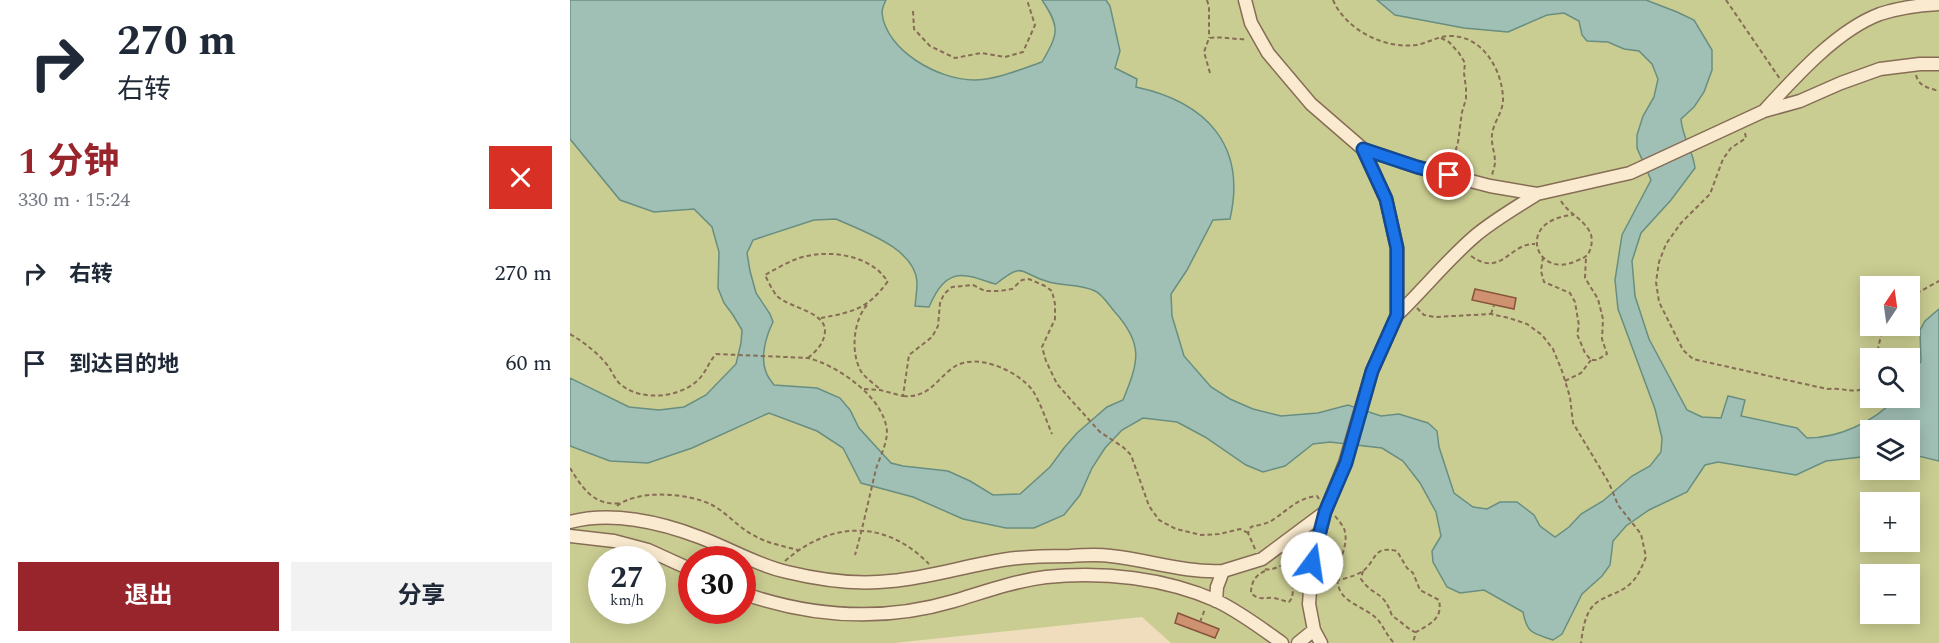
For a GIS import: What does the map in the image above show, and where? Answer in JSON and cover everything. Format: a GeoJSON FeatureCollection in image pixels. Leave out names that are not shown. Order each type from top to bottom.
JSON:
{"type":"FeatureCollection","features":[{"type":"Feature","properties":{"kind":"street"},"geometry":{"type":"LineString","coordinates":[[1245,0],[1251,23],[1268,53],[1311,104],[1363,149],[1417,167],[1490,186],[1537,194],[1630,173],[1764,111],[1800,102],[1841,83],[1880,69],[1939,64]]}},
{"type":"Feature","properties":{"kind":"street"},"geometry":{"type":"LineString","coordinates":[[1764,111],[1786,87],[1845,33],[1882,14],[1939,4]]}},
{"type":"Feature","properties":{"kind":"street"},"geometry":{"type":"LineString","coordinates":[[1363,149],[1386,199],[1397,248],[1397,315]]}},
{"type":"Feature","properties":{"kind":"street"},"geometry":{"type":"LineString","coordinates":[[1321,643],[1314,630],[1309,604],[1312,563],[1326,510],[1346,463],[1372,371],[1397,315],[1477,234],[1537,194]]}},
{"type":"Feature","properties":{"kind":"street"},"geometry":{"type":"LineString","coordinates":[[570,522],[603,518],[649,523],[700,537],[776,569],[822,578],[890,581],[1004,559],[1071,556],[1110,556],[1204,572],[1264,565],[1281,546],[1326,510]]}},
{"type":"Feature","properties":{"kind":"street"},"geometry":{"type":"LineString","coordinates":[[570,536],[614,541],[648,550],[678,564]]}},
{"type":"Feature","properties":{"kind":"street"},"geometry":{"type":"LineString","coordinates":[[1281,546],[1294,547],[1305,553],[1312,563]]}},
{"type":"Feature","properties":{"kind":"street"},"geometry":{"type":"LineString","coordinates":[[1216,601],[1223,571]]}},
{"type":"Feature","properties":{"kind":"street"},"geometry":{"type":"LineString","coordinates":[[756,598],[810,611],[857,615],[905,611],[952,602],[994,588],[1045,577],[1093,575],[1132,578],[1173,586],[1216,601],[1282,643]]}},
{"type":"Feature","properties":{"kind":"street"},"geometry":{"type":"LineString","coordinates":[[1298,643],[1314,630]]}},
{"type":"Feature","properties":{"kind":"path"},"geometry":{"type":"LineString","coordinates":[[913,11],[914,29],[930,46],[955,58],[981,53],[1005,57],[1023,52],[1030,39],[1035,25],[1027,0]]}},
{"type":"Feature","properties":{"kind":"path"},"geometry":{"type":"LineString","coordinates":[[1207,0],[1209,38],[1204,52],[1210,73]]}},
{"type":"Feature","properties":{"kind":"path"},"geometry":{"type":"LineString","coordinates":[[1333,0],[1346,20],[1378,41],[1401,46],[1453,36],[1470,41],[1496,66],[1501,80],[1503,103],[1492,133],[1492,150],[1495,161],[1490,186]]}},
{"type":"Feature","properties":{"kind":"path"},"geometry":{"type":"LineString","coordinates":[[1726,0],[1786,87]]}},
{"type":"Feature","properties":{"kind":"path"},"geometry":{"type":"LineString","coordinates":[[1209,38],[1219,36],[1245,40],[1258,35]]}},
{"type":"Feature","properties":{"kind":"path"},"geometry":{"type":"LineString","coordinates":[[1439,37],[1449,42],[1460,53],[1465,63],[1466,99],[1449,175]]}},
{"type":"Feature","properties":{"kind":"path"},"geometry":{"type":"LineString","coordinates":[[1913,65],[1917,81],[1922,86],[1939,91]]}},
{"type":"Feature","properties":{"kind":"path"},"geometry":{"type":"LineString","coordinates":[[1741,122],[1746,138],[1731,148],[1710,194],[1681,223],[1666,244],[1659,261],[1656,282],[1659,302],[1683,350],[1693,359],[1827,389],[1860,390]]}},
{"type":"Feature","properties":{"kind":"path"},"geometry":{"type":"LineString","coordinates":[[1543,257],[1541,271],[1544,282],[1570,293],[1575,302],[1579,326],[1577,334],[1585,353],[1591,360],[1598,360],[1607,354],[1602,339],[1603,319],[1598,299],[1585,278],[1586,257],[1591,247],[1591,234],[1563,204],[1556,190]]}},
{"type":"Feature","properties":{"kind":"path"},"geometry":{"type":"LineString","coordinates":[[1535,244],[1545,224],[1555,218],[1573,215]]}},
{"type":"Feature","properties":{"kind":"path"},"geometry":{"type":"LineString","coordinates":[[1463,247],[1472,258],[1497,264],[1528,244],[1535,244]]}},
{"type":"Feature","properties":{"kind":"path"},"geometry":{"type":"LineString","coordinates":[[1535,244],[1543,257],[1552,263],[1568,265],[1586,257]]}},
{"type":"Feature","properties":{"kind":"path"},"geometry":{"type":"LineString","coordinates":[[808,358],[819,349],[824,338],[825,326],[820,318],[776,295],[765,275],[795,259],[813,255],[832,254],[852,257],[877,269],[888,281],[860,313],[855,333],[856,356],[862,373],[880,390]]}},
{"type":"Feature","properties":{"kind":"path"},"geometry":{"type":"LineString","coordinates":[[903,396],[909,355],[932,336],[940,314],[940,303],[944,294],[952,287],[973,285],[985,291],[999,291],[1012,289],[1022,280],[1029,279],[1037,282],[1052,291],[1055,304],[1055,319],[1042,347],[1057,384],[1100,432],[1131,455],[1149,506],[1159,519],[1176,529],[1201,535],[1240,530],[1248,533]]}},
{"type":"Feature","properties":{"kind":"path"},"geometry":{"type":"LineString","coordinates":[[1920,291],[1939,281]]}},
{"type":"Feature","properties":{"kind":"path"},"geometry":{"type":"LineString","coordinates":[[1411,302],[1424,315],[1491,314],[1509,318],[1527,324],[1542,335],[1553,349],[1570,397],[1573,423],[1609,483],[1618,505],[1641,534],[1646,557],[1633,582],[1622,591],[1597,601],[1589,612],[1581,643]]}},
{"type":"Feature","properties":{"kind":"path"},"geometry":{"type":"LineString","coordinates":[[820,318],[852,311],[869,303]]}},
{"type":"Feature","properties":{"kind":"path"},"geometry":{"type":"LineString","coordinates":[[1491,314],[1494,304]]}},
{"type":"Feature","properties":{"kind":"path"},"geometry":{"type":"LineString","coordinates":[[570,334],[598,355],[619,383],[633,391],[647,394],[664,395],[697,382],[706,372],[716,354],[808,358],[820,361],[864,389],[876,404],[887,425],[886,440],[855,555]]}},
{"type":"Feature","properties":{"kind":"path"},"geometry":{"type":"LineString","coordinates":[[1565,381],[1581,373],[1591,360]]}},
{"type":"Feature","properties":{"kind":"path"},"geometry":{"type":"LineString","coordinates":[[864,389],[913,397],[926,392],[955,367],[970,361],[983,362],[1016,376],[1031,389],[1052,434]]}},
{"type":"Feature","properties":{"kind":"path"},"geometry":{"type":"LineString","coordinates":[[570,468],[588,494],[599,501],[612,505],[654,494],[696,499],[725,513],[753,535],[798,550]]}},
{"type":"Feature","properties":{"kind":"path"},"geometry":{"type":"LineString","coordinates":[[1264,565],[1251,585],[1251,593],[1263,600],[1273,598],[1289,602],[1293,598],[1294,583],[1297,577],[1296,568],[1286,563],[1271,570],[1264,565],[1248,533],[1251,527],[1272,521],[1306,497],[1317,496],[1326,510],[1342,525],[1345,532],[1337,579],[1339,590],[1358,607],[1381,622],[1394,643]]}},
{"type":"Feature","properties":{"kind":"path"},"geometry":{"type":"LineString","coordinates":[[603,518],[620,503]]}},
{"type":"Feature","properties":{"kind":"path"},"geometry":{"type":"LineString","coordinates":[[776,569],[813,540],[834,532],[862,530],[886,535],[907,546],[937,573]]}},
{"type":"Feature","properties":{"kind":"path"},"geometry":{"type":"LineString","coordinates":[[1413,643],[1416,632],[1433,623],[1439,616],[1441,607],[1439,600],[1420,590],[1413,573],[1407,568],[1397,550],[1388,548],[1378,552],[1363,571],[1361,579],[1366,586],[1382,596],[1389,605],[1392,616],[1416,632]]}},
{"type":"Feature","properties":{"kind":"path"},"geometry":{"type":"LineString","coordinates":[[1294,583],[1319,585],[1363,571]]}},
{"type":"Feature","properties":{"kind":"green space"},"geometry":{"type":"Polygon","coordinates":[[[570,0],[1939,0],[1939,643],[1171,643],[1142,617],[894,643],[570,643],[570,0]]]}},
{"type":"Feature","properties":{"kind":"water"},"geometry":{"type":"Polygon","coordinates":[[[570,0],[886,0],[882,13],[886,27],[893,40],[916,61],[945,75],[960,79],[982,80],[1042,62],[1054,37],[1055,25],[1042,0],[1106,0],[1110,6],[1120,51],[1115,68],[1137,79],[1136,87],[1161,94],[1183,104],[1201,116],[1216,131],[1226,149],[1232,169],[1234,193],[1230,219],[1213,220],[1187,270],[1171,294],[1172,316],[1184,356],[1211,387],[1230,399],[1253,409],[1281,416],[1318,413],[1348,405],[1381,416],[1399,414],[1428,423],[1437,431],[1439,447],[1454,493],[1473,507],[1487,509],[1500,502],[1517,502],[1534,515],[1540,526],[1555,537],[1581,514],[1603,501],[1632,476],[1650,466],[1661,452],[1662,438],[1655,409],[1618,309],[1615,280],[1622,235],[1651,180],[1637,148],[1637,135],[1643,116],[1654,97],[1658,79],[1652,64],[1639,51],[1624,49],[1608,42],[1587,41],[1582,35],[1579,21],[1564,13],[1547,15],[1508,32],[1464,28],[1395,15],[1377,0],[1646,0],[1694,20],[1712,50],[1712,70],[1704,92],[1694,107],[1681,119],[1695,168],[1671,200],[1641,233],[1632,261],[1635,296],[1649,339],[1687,410],[1702,417],[1721,418],[1728,396],[1745,400],[1741,416],[1797,428],[1807,438],[1843,432],[1860,424],[1860,457],[1826,461],[1796,475],[1718,462],[1705,465],[1687,492],[1649,510],[1626,526],[1613,541],[1610,565],[1602,576],[1582,594],[1562,634],[1553,640],[1532,632],[1523,612],[1484,590],[1460,593],[1447,587],[1433,562],[1432,551],[1441,536],[1436,512],[1420,483],[1403,461],[1382,448],[1330,442],[1313,444],[1285,466],[1263,472],[1246,465],[1205,437],[1177,422],[1143,418],[1122,430],[1105,448],[1092,468],[1080,495],[1064,515],[1034,528],[1006,528],[963,519],[913,497],[861,483],[843,448],[817,431],[769,413],[692,448],[648,463],[610,461],[570,446],[570,378],[629,407],[659,410],[684,407],[706,395],[736,364],[742,330],[724,303],[718,288],[719,252],[712,227],[694,209],[654,212],[620,200],[570,139],[570,0]],[[836,219],[814,220],[753,240],[747,253],[756,293],[773,322],[765,347],[764,366],[767,375],[774,385],[817,388],[840,398],[850,410],[859,428],[891,463],[948,471],[993,495],[1020,494],[1050,467],[1077,433],[1107,407],[1123,400],[1133,374],[1136,353],[1134,343],[1124,323],[1098,292],[1084,287],[1049,282],[1018,271],[1012,272],[996,284],[971,277],[953,277],[939,289],[929,307],[915,306],[917,282],[914,270],[897,250],[873,235],[836,219]]]}},
{"type":"Feature","properties":{"kind":"water"},"geometry":{"type":"Polygon","coordinates":[[[1939,309],[1939,461],[1920,456],[1920,420],[1868,420],[1886,408],[1920,408],[1920,330],[1925,321],[1939,309]]]}},
{"type":"Feature","properties":{"kind":"building"},"geometry":{"type":"Polygon","coordinates":[[[1475,289],[1516,298],[1514,309],[1472,300],[1475,289]]]}},
{"type":"Feature","properties":{"kind":"building"},"geometry":{"type":"Polygon","coordinates":[[[1178,613],[1219,629],[1215,638],[1175,623],[1178,613]]]}},
{"type":"Feature","properties":{"kind":"route"},"geometry":{"type":"LineString","coordinates":[[1312,563],[1325,512],[1346,463],[1372,371],[1397,315],[1397,248],[1386,199],[1363,149],[1449,175]]}}]}
